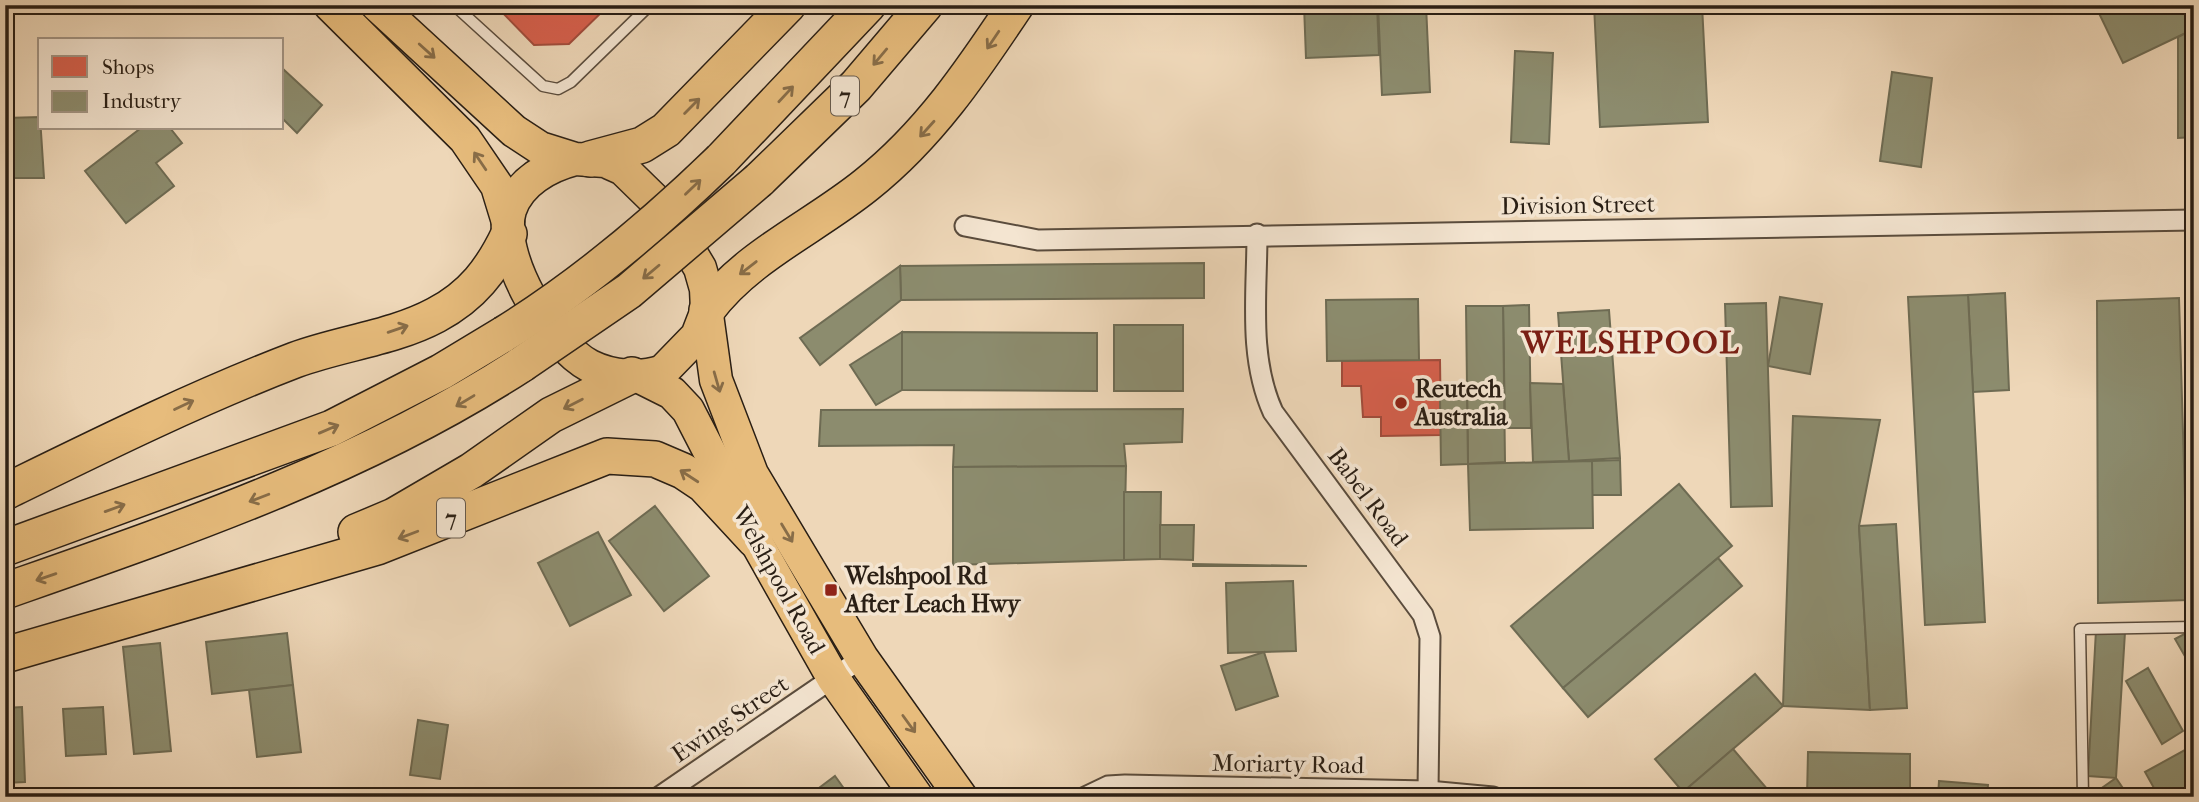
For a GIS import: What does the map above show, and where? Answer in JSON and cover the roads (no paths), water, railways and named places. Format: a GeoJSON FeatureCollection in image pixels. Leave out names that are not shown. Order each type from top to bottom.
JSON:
{"type":"FeatureCollection","features":[{"type":"Feature","properties":{"kind":"highway"},"geometry":{"type":"LineString","coordinates":[[583,159],[642,145],[666,130],[788,5]]}},
{"type":"Feature","properties":{"kind":"highway","name":"7"},"geometry":{"type":"LineString","coordinates":[[5,548],[332,428],[441,372],[551,305],[675,204],[721,160],[868,5]]}},
{"type":"Feature","properties":{"kind":"highway","name":"7"},"geometry":{"type":"LineString","coordinates":[[5,591],[282,489],[460,405],[629,291],[759,180],[856,86],[925,5]]}},
{"type":"Feature","properties":{"kind":"highway"},"geometry":{"type":"LineString","coordinates":[[707,313],[730,282],[867,185],[926,131],[1016,5]]}},
{"type":"Feature","properties":{"kind":"highway"},"geometry":{"type":"LineString","coordinates":[[5,492],[212,392],[299,359],[436,315],[468,294],[487,276],[508,228]]}},
{"type":"Feature","properties":{"kind":"highway"},"geometry":{"type":"LineString","coordinates":[[5,654],[120,620],[325,545],[394,516],[471,471],[551,415],[634,375]]}},
{"type":"Feature","properties":{"kind":"highway","name":"7"},"geometry":{"type":"LineString","coordinates":[[120,620],[377,547],[569,468],[607,456],[646,457],[683,471],[704,485],[755,540]]}},
{"type":"Feature","properties":{"kind":"main road"},"geometry":{"type":"LineString","coordinates":[[330,5],[464,139],[497,186],[513,259],[528,294],[558,337],[589,365],[620,376],[657,373],[669,367],[697,336],[707,313],[706,289],[700,268],[666,211],[632,174],[615,164],[540,148],[514,131],[377,5]]}},
{"type":"Feature","properties":{"kind":"main road"},"geometry":{"type":"LineString","coordinates":[[508,228],[514,202],[533,178],[548,168],[583,159]]}},
{"type":"Feature","properties":{"kind":"main road","name":"Welshpool Road"},"geometry":{"type":"LineString","coordinates":[[707,313],[716,380],[752,474],[862,658],[961,797]]}},
{"type":"Feature","properties":{"kind":"main road","name":"Welshpool Road"},"geometry":{"type":"LineString","coordinates":[[634,375],[665,389],[683,404],[755,540],[833,678],[918,797]]}},
{"type":"Feature","properties":{"kind":"main road"},"geometry":{"type":"LineString","coordinates":[[932,755],[948,797]]}},
{"type":"Feature","properties":{"kind":"street","name":"Division Street"},"geometry":{"type":"LineString","coordinates":[[965,226],[1038,240],[2194,219]]}},
{"type":"Feature","properties":{"kind":"street","name":"Babel Road"},"geometry":{"type":"LineString","coordinates":[[1257,234],[1257,367],[1262,389],[1273,412],[1413,598],[1427,626],[1430,637],[1429,791]]}},
{"type":"Feature","properties":{"kind":"street","name":"Ewing Street"},"geometry":{"type":"LineString","coordinates":[[659,797],[862,658]]}},
{"type":"Feature","properties":{"kind":"street","name":"Moriarty Road"},"geometry":{"type":"LineString","coordinates":[[1085,797],[1108,786],[1125,785],[1429,791],[1493,797]]}},
{"type":"Feature","properties":{"kind":"lane"},"geometry":{"type":"LineString","coordinates":[[454,5],[543,86],[558,89],[571,82],[650,5]]}},
{"type":"Feature","properties":{"kind":"lane"},"geometry":{"type":"LineString","coordinates":[[2082,797],[2080,629],[2194,627]]}},
{"type":"Feature","properties":{"kind":"place","name":"Reutech Australia"},"geometry":{"type":"Point","coordinates":[1401,403]}},
{"type":"Feature","properties":{"kind":"place","name":"Welshpool Rd After Leach Hwy"},"geometry":{"type":"Point","coordinates":[831,590]}},
{"type":"Feature","properties":{"kind":"district","name":"WELSHPOOL"},"geometry":{"type":"Point","coordinates":[1631,342]}}]}
